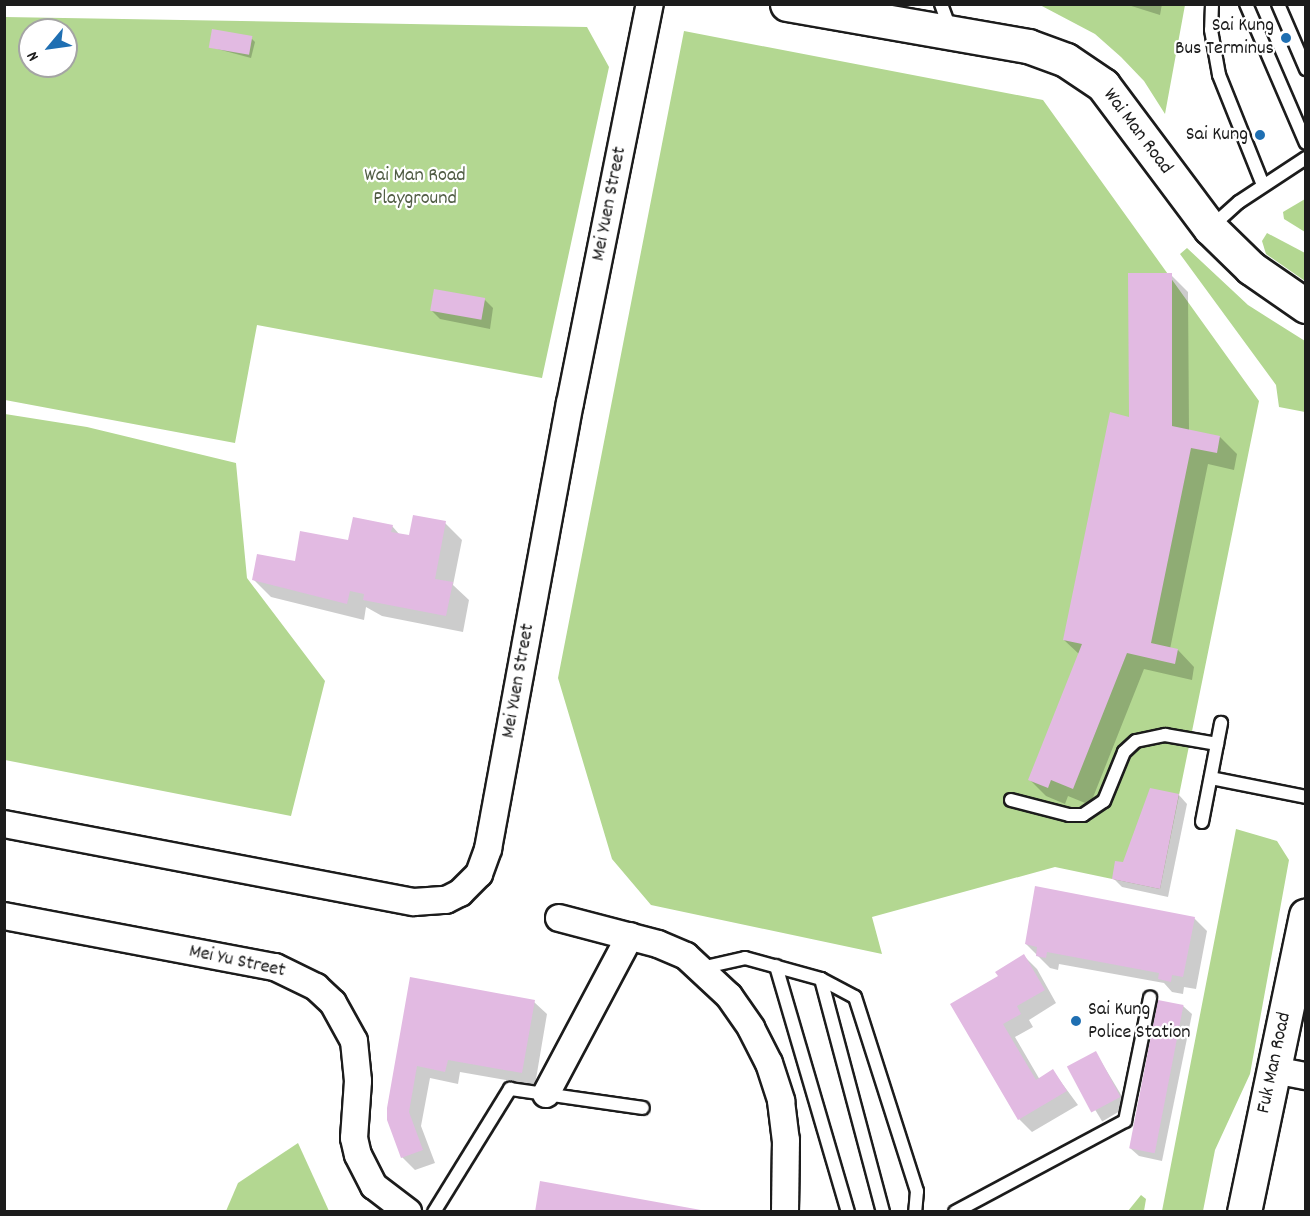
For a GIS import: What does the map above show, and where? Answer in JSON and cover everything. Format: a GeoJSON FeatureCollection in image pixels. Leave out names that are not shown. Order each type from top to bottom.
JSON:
{"type":"FeatureCollection","features":[{"type":"Feature","properties":{"kind":"street","name":"Mei Yuen Street"},"geometry":{"type":"LineString","coordinates":[[4,824],[414,902],[430,903],[460,893],[479,874],[488,849],[570,403],[650,4]]}},
{"type":"Feature","properties":{"kind":"street","name":"Wai Man Road"},"geometry":{"type":"LineString","coordinates":[[787,4],[946,18],[1066,60],[1102,85],[1210,228],[1251,268],[1305,306]]}},
{"type":"Feature","properties":{"kind":"street","name":"Fuk Man Road"},"geometry":{"type":"LineString","coordinates":[[1244,1212],[1290,1073],[1305,915]]}},
{"type":"Feature","properties":{"kind":"street","name":"Mei Yu Street"},"geometry":{"type":"LineString","coordinates":[[4,916],[275,967],[316,987],[333,1003],[354,1041],[358,1081],[354,1138],[361,1163],[386,1198],[408,1212]]}},
{"type":"Feature","properties":{"kind":"street"},"geometry":{"type":"LineString","coordinates":[[559,918],[667,948],[701,968],[729,996],[769,1063],[781,1101],[786,1140],[785,1212]]}},
{"type":"Feature","properties":{"kind":"street"},"geometry":{"type":"LineString","coordinates":[[546,1094],[630,936]]}},
{"type":"Feature","properties":{"kind":"lane"},"geometry":{"type":"LineString","coordinates":[[1212,4],[1211,30],[1219,75],[1263,185]]}},
{"type":"Feature","properties":{"kind":"lane"},"geometry":{"type":"LineString","coordinates":[[1246,4],[1305,143]]}},
{"type":"Feature","properties":{"kind":"lane"},"geometry":{"type":"LineString","coordinates":[[1278,4],[1305,69]]}},
{"type":"Feature","properties":{"kind":"lane"},"geometry":{"type":"LineString","coordinates":[[1210,228],[1263,185],[1305,158]]}},
{"type":"Feature","properties":{"kind":"lane"},"geometry":{"type":"LineString","coordinates":[[1202,822],[1221,723]]}},
{"type":"Feature","properties":{"kind":"lane"},"geometry":{"type":"LineString","coordinates":[[1011,800],[1069,815],[1083,815],[1104,801],[1124,752],[1136,741],[1165,735],[1217,744]]}},
{"type":"Feature","properties":{"kind":"lane"},"geometry":{"type":"LineString","coordinates":[[1210,778],[1305,797]]}},
{"type":"Feature","properties":{"kind":"lane"},"geometry":{"type":"LineString","coordinates":[[701,968],[738,958],[821,979],[847,990],[861,1008],[917,1191],[915,1212]]}},
{"type":"Feature","properties":{"kind":"lane"},"geometry":{"type":"LineString","coordinates":[[776,966],[848,1212]]}},
{"type":"Feature","properties":{"kind":"lane"},"geometry":{"type":"LineString","coordinates":[[821,979],[883,1212]]}},
{"type":"Feature","properties":{"kind":"lane"},"geometry":{"type":"LineString","coordinates":[[955,1212],[1125,1121],[1150,998]]}},
{"type":"Feature","properties":{"kind":"lane"},"geometry":{"type":"LineString","coordinates":[[434,1212],[510,1089],[643,1108]]}},
{"type":"Feature","properties":{"kind":"green space"},"geometry":{"type":"Polygon","coordinates":[[[1040,5],[1185,5],[1165,114],[1144,81],[1095,34],[1040,5]]]}},
{"type":"Feature","properties":{"kind":"green space","name":"Wai Man Road Playground"},"geometry":{"type":"Polygon","coordinates":[[[5,17],[63,18],[18,18],[18,78],[78,78],[78,18],[587,27],[609,67],[542,378],[257,325],[235,443],[5,400],[5,17]]]}},
{"type":"Feature","properties":{"kind":"green space"},"geometry":{"type":"Polygon","coordinates":[[[684,31],[1043,100],[1259,401],[1160,889],[1055,867],[872,917],[882,954],[651,905],[612,859],[558,678],[684,31]]]}},
{"type":"Feature","properties":{"kind":"green space"},"geometry":{"type":"Polygon","coordinates":[[[1305,199],[1305,232],[1284,219],[1283,212],[1305,199]]]}},
{"type":"Feature","properties":{"kind":"green space"},"geometry":{"type":"Polygon","coordinates":[[[1267,233],[1305,253],[1305,281],[1266,254],[1262,241],[1267,233]]]}},
{"type":"Feature","properties":{"kind":"green space"},"geometry":{"type":"Polygon","coordinates":[[[1187,248],[1248,305],[1305,341],[1305,412],[1279,407],[1276,385],[1180,254],[1187,248]]]}},
{"type":"Feature","properties":{"kind":"green space"},"geometry":{"type":"Polygon","coordinates":[[[5,414],[87,427],[236,463],[247,578],[325,681],[291,816],[5,760],[5,414]]]}},
{"type":"Feature","properties":{"kind":"green space"},"geometry":{"type":"Polygon","coordinates":[[[1236,829],[1277,841],[1289,860],[1250,1074],[1215,1150],[1203,1211],[1162,1211],[1236,829]]]}},
{"type":"Feature","properties":{"kind":"green space"},"geometry":{"type":"Polygon","coordinates":[[[298,1143],[329,1211],[226,1211],[238,1183],[298,1143]]]}},
{"type":"Feature","properties":{"kind":"green space"},"geometry":{"type":"Polygon","coordinates":[[[1141,1195],[1146,1199],[1144,1211],[1128,1211],[1141,1195]]]}},
{"type":"Feature","properties":{"kind":"building"},"geometry":{"type":"Polygon","coordinates":[[[212,29],[252,36],[249,55],[209,48],[212,29]]]}},
{"type":"Feature","properties":{"kind":"building"},"geometry":{"type":"Polygon","coordinates":[[[1128,273],[1172,273],[1172,426],[1220,436],[1217,453],[1191,448],[1151,643],[1178,649],[1175,664],[1127,653],[1073,789],[1051,780],[1048,788],[1028,780],[1082,644],[1063,640],[1110,412],[1129,417],[1128,273]]]}},
{"type":"Feature","properties":{"kind":"building"},"geometry":{"type":"Polygon","coordinates":[[[434,289],[485,298],[481,320],[430,311],[434,289]]]}},
{"type":"Feature","properties":{"kind":"building"},"geometry":{"type":"Polygon","coordinates":[[[413,515],[446,521],[435,579],[453,582],[446,616],[363,600],[364,594],[350,591],[347,604],[252,580],[257,554],[295,561],[300,531],[348,540],[353,517],[393,525],[391,532],[409,535],[413,515]]]}},
{"type":"Feature","properties":{"kind":"building"},"geometry":{"type":"Polygon","coordinates":[[[1150,788],[1179,794],[1160,889],[1112,879],[1115,861],[1123,862],[1150,788]]]}},
{"type":"Feature","properties":{"kind":"building"},"geometry":{"type":"Polygon","coordinates":[[[1035,886],[1195,917],[1183,977],[1172,975],[1171,982],[1158,979],[1159,973],[1047,952],[1046,958],[1036,956],[1037,947],[1025,944],[1035,886]]]}},
{"type":"Feature","properties":{"kind":"building"},"geometry":{"type":"Polygon","coordinates":[[[1024,954],[1045,990],[1017,1006],[1021,1014],[1003,1024],[1036,1080],[1053,1069],[1067,1091],[1018,1120],[950,1004],[998,976],[995,972],[1024,954]]]}},
{"type":"Feature","properties":{"kind":"building"},"geometry":{"type":"Polygon","coordinates":[[[410,977],[535,1000],[522,1073],[448,1060],[445,1072],[417,1066],[409,1112],[423,1150],[401,1158],[387,1120],[387,1108],[410,977]]]}},
{"type":"Feature","properties":{"kind":"building"},"geometry":{"type":"Polygon","coordinates":[[[1158,1000],[1184,1005],[1155,1153],[1129,1148],[1158,1000]]]}},
{"type":"Feature","properties":{"kind":"building"},"geometry":{"type":"Polygon","coordinates":[[[1096,1051],[1120,1097],[1091,1112],[1067,1066],[1096,1051]]]}},
{"type":"Feature","properties":{"kind":"building"},"geometry":{"type":"Polygon","coordinates":[[[540,1181],[701,1210],[701,1212],[535,1212],[540,1181]]]}},
{"type":"Feature","properties":{"kind":"place","name":"Sai Kung Bus Terminus"},"geometry":{"type":"Point","coordinates":[1286,38]}},
{"type":"Feature","properties":{"kind":"place","name":"Sai Kung"},"geometry":{"type":"Point","coordinates":[1260,135]}},
{"type":"Feature","properties":{"kind":"place","name":"Sai Kung Police Station"},"geometry":{"type":"Point","coordinates":[1076,1021]}}]}
